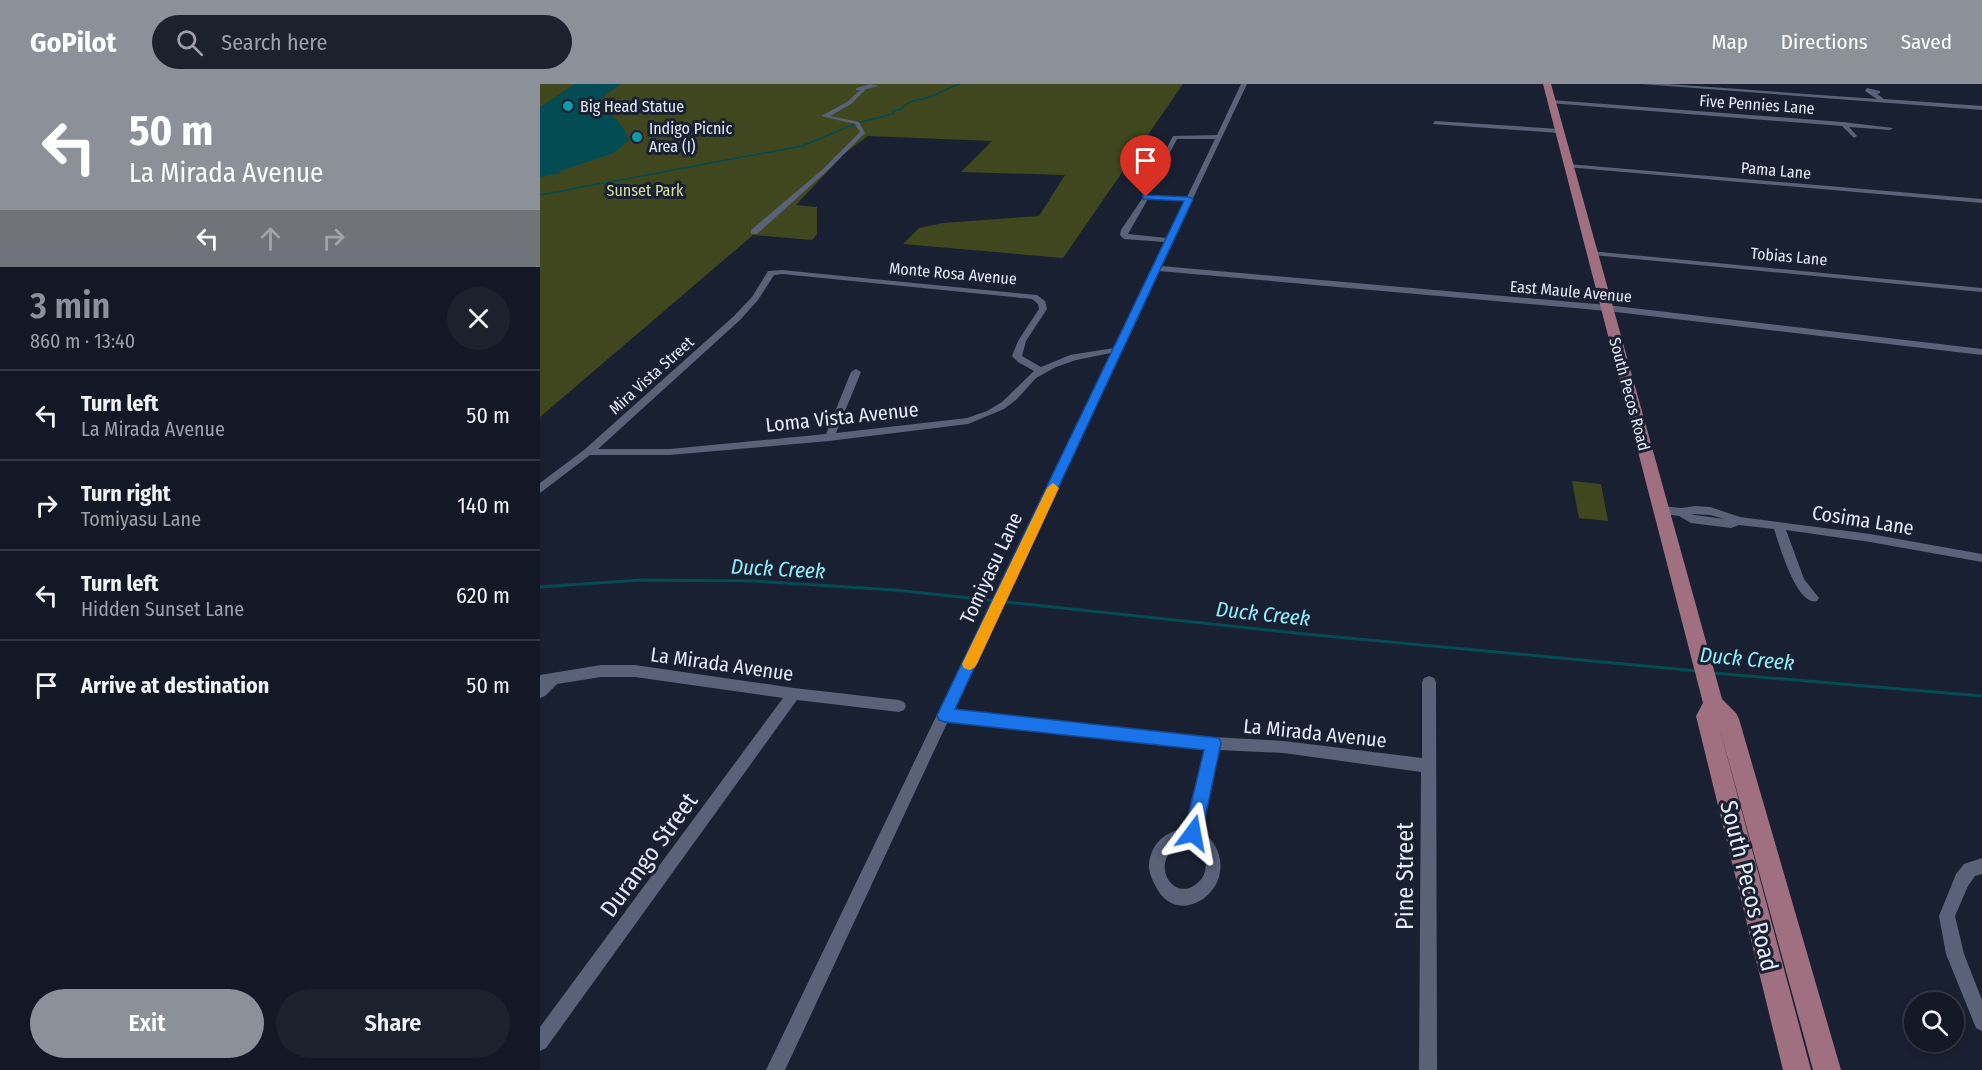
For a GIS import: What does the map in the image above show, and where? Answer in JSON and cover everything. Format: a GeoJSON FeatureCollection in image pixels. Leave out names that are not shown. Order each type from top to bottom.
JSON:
{"type":"FeatureCollection","features":[{"type":"Feature","properties":{"kind":"main road","name":"South Pecos Road"},"geometry":{"type":"LineString","coordinates":[[1547,84],[1700,656],[1715,703],[1706,716],[1797,1070]]}},
{"type":"Feature","properties":{"kind":"main road"},"geometry":{"type":"LineString","coordinates":[[1715,703],[1729,719],[1827,1070]]}},
{"type":"Feature","properties":{"kind":"street"},"geometry":{"type":"LineString","coordinates":[[754,232],[825,170],[863,132],[857,123],[824,116],[849,103],[862,88],[876,86],[873,84]]}},
{"type":"Feature","properties":{"kind":"street","name":"Tomiyasu Lane"},"geometry":{"type":"LineString","coordinates":[[775,1070],[1244,84]]}},
{"type":"Feature","properties":{"kind":"street"},"geometry":{"type":"LineString","coordinates":[[1645,84],[1982,108]]}},
{"type":"Feature","properties":{"kind":"street"},"geometry":{"type":"LineString","coordinates":[[1758,84],[1764,92]]}},
{"type":"Feature","properties":{"kind":"street"},"geometry":{"type":"LineString","coordinates":[[1874,93],[1883,101]]}},
{"type":"Feature","properties":{"kind":"street","name":"Five Pennies Lane"},"geometry":{"type":"LineString","coordinates":[[1551,102],[1890,128]]}},
{"type":"Feature","properties":{"kind":"street"},"geometry":{"type":"LineString","coordinates":[[1747,117],[1749,124]]}},
{"type":"Feature","properties":{"kind":"street"},"geometry":{"type":"LineString","coordinates":[[1435,123],[1559,131]]}},
{"type":"Feature","properties":{"kind":"street"},"geometry":{"type":"LineString","coordinates":[[1843,124],[1854,136]]}},
{"type":"Feature","properties":{"kind":"street"},"geometry":{"type":"LineString","coordinates":[[1165,157],[1175,137],[1218,139]]}},
{"type":"Feature","properties":{"kind":"street","name":"Pama Lane"},"geometry":{"type":"LineString","coordinates":[[1568,166],[1982,201]]}},
{"type":"Feature","properties":{"kind":"street"},"geometry":{"type":"LineString","coordinates":[[1170,240],[1124,235],[1146,197],[1189,199]]}},
{"type":"Feature","properties":{"kind":"street","name":"Tobias Lane"},"geometry":{"type":"LineString","coordinates":[[1593,253],[1982,290]]}},
{"type":"Feature","properties":{"kind":"street","name":"East Maule Avenue"},"geometry":{"type":"LineString","coordinates":[[1156,268],[1608,308],[1982,352]]}},
{"type":"Feature","properties":{"kind":"street","name":"Monte Rosa Avenue"},"geometry":{"type":"LineString","coordinates":[[771,273],[782,272],[1034,297],[1042,303],[1043,309],[1022,341],[1017,356],[1041,371]]}},
{"type":"Feature","properties":{"kind":"street","name":"Mira Vista Street"},"geometry":{"type":"LineString","coordinates":[[540,489],[588,452],[737,318],[755,298],[771,273]]}},
{"type":"Feature","properties":{"kind":"street","name":"Loma Vista Avenue"},"geometry":{"type":"LineString","coordinates":[[588,452],[670,452],[829,438],[968,421],[993,413],[1010,400],[1031,377],[1041,371],[1080,356],[1118,350]]}},
{"type":"Feature","properties":{"kind":"street"},"geometry":{"type":"LineString","coordinates":[[1080,356],[1090,360],[1112,361]]}},
{"type":"Feature","properties":{"kind":"street"},"geometry":{"type":"LineString","coordinates":[[829,438],[856,372]]}},
{"type":"Feature","properties":{"kind":"street","name":"Cosima Lane"},"geometry":{"type":"LineString","coordinates":[[1661,510],[1682,512],[1691,519],[1731,524],[1738,520],[1778,525],[1870,538],[1982,558]]}},
{"type":"Feature","properties":{"kind":"street"},"geometry":{"type":"LineString","coordinates":[[1778,525],[1799,581],[1813,598]]}},
{"type":"Feature","properties":{"kind":"street","name":"La Mirada Avenue"},"geometry":{"type":"LineString","coordinates":[[547,680],[601,671],[635,671],[899,706]]}},
{"type":"Feature","properties":{"kind":"street"},"geometry":{"type":"LineString","coordinates":[[540,692],[547,680]]}},
{"type":"Feature","properties":{"kind":"street","name":"Pine Street"},"geometry":{"type":"LineString","coordinates":[[1428,1070],[1429,682]]}},
{"type":"Feature","properties":{"kind":"street","name":"Durango Street"},"geometry":{"type":"LineString","coordinates":[[540,1042],[795,694]]}},
{"type":"Feature","properties":{"kind":"street","name":"La Mirada Avenue"},"geometry":{"type":"LineString","coordinates":[[945,715],[1213,743],[1284,747],[1430,766]]}},
{"type":"Feature","properties":{"kind":"street"},"geometry":{"type":"LineString","coordinates":[[1193,833],[1213,743]]}},
{"type":"Feature","properties":{"kind":"street"},"geometry":{"type":"LineString","coordinates":[[1982,866],[1970,870],[1962,880],[1947,916],[1955,954],[1982,1022]]}},
{"type":"Feature","properties":{"kind":"green space","name":"Sunset Park"},"geometry":{"type":"Polygon","coordinates":[[[540,84],[1183,84],[1063,258],[903,244],[919,228],[943,223],[1039,216],[1065,175],[961,172],[992,141],[868,136],[845,153],[796,205],[817,207],[817,234],[812,240],[753,235],[540,417],[540,84]]]}},
{"type":"Feature","properties":{"kind":"green space"},"geometry":{"type":"Polygon","coordinates":[[[1572,481],[1601,484],[1608,521],[1579,518],[1572,481]]]}},
{"type":"Feature","properties":{"kind":"shaded area"},"geometry":{"type":"Polygon","coordinates":[[[575,84],[621,84],[605,95],[596,106],[616,120],[624,129],[629,140],[614,153],[560,171],[561,173],[540,177],[540,107],[575,84]]]}},
{"type":"Feature","properties":{"kind":"waterway"},"geometry":{"type":"LineString","coordinates":[[540,195],[802,146],[857,123],[893,114],[893,111],[900,110],[911,101],[927,98],[960,84]]}},
{"type":"Feature","properties":{"kind":"waterway","name":"Duck Creek"},"geometry":{"type":"LineString","coordinates":[[540,587],[640,580],[754,581],[895,590],[1305,634],[1698,671]]}},
{"type":"Feature","properties":{"kind":"waterway","name":"Duck Creek"},"geometry":{"type":"LineString","coordinates":[[1713,673],[1982,696]]}},
{"type":"Feature","properties":{"kind":"slow traffic"},"geometry":{"type":"LineString","coordinates":[[969,664],[1053,488]]}},
{"type":"Feature","properties":{"kind":"place","name":"Big Head Statue"},"geometry":{"type":"Point","coordinates":[568,106]}},
{"type":"Feature","properties":{"kind":"place","name":"Indigo Picnic Area (I)"},"geometry":{"type":"Point","coordinates":[637,137]}},
{"type":"Feature","properties":{"kind":"route"},"geometry":{"type":"LineString","coordinates":[[1146,197],[1189,199],[945,715],[1213,743],[1193,833]]}}]}
